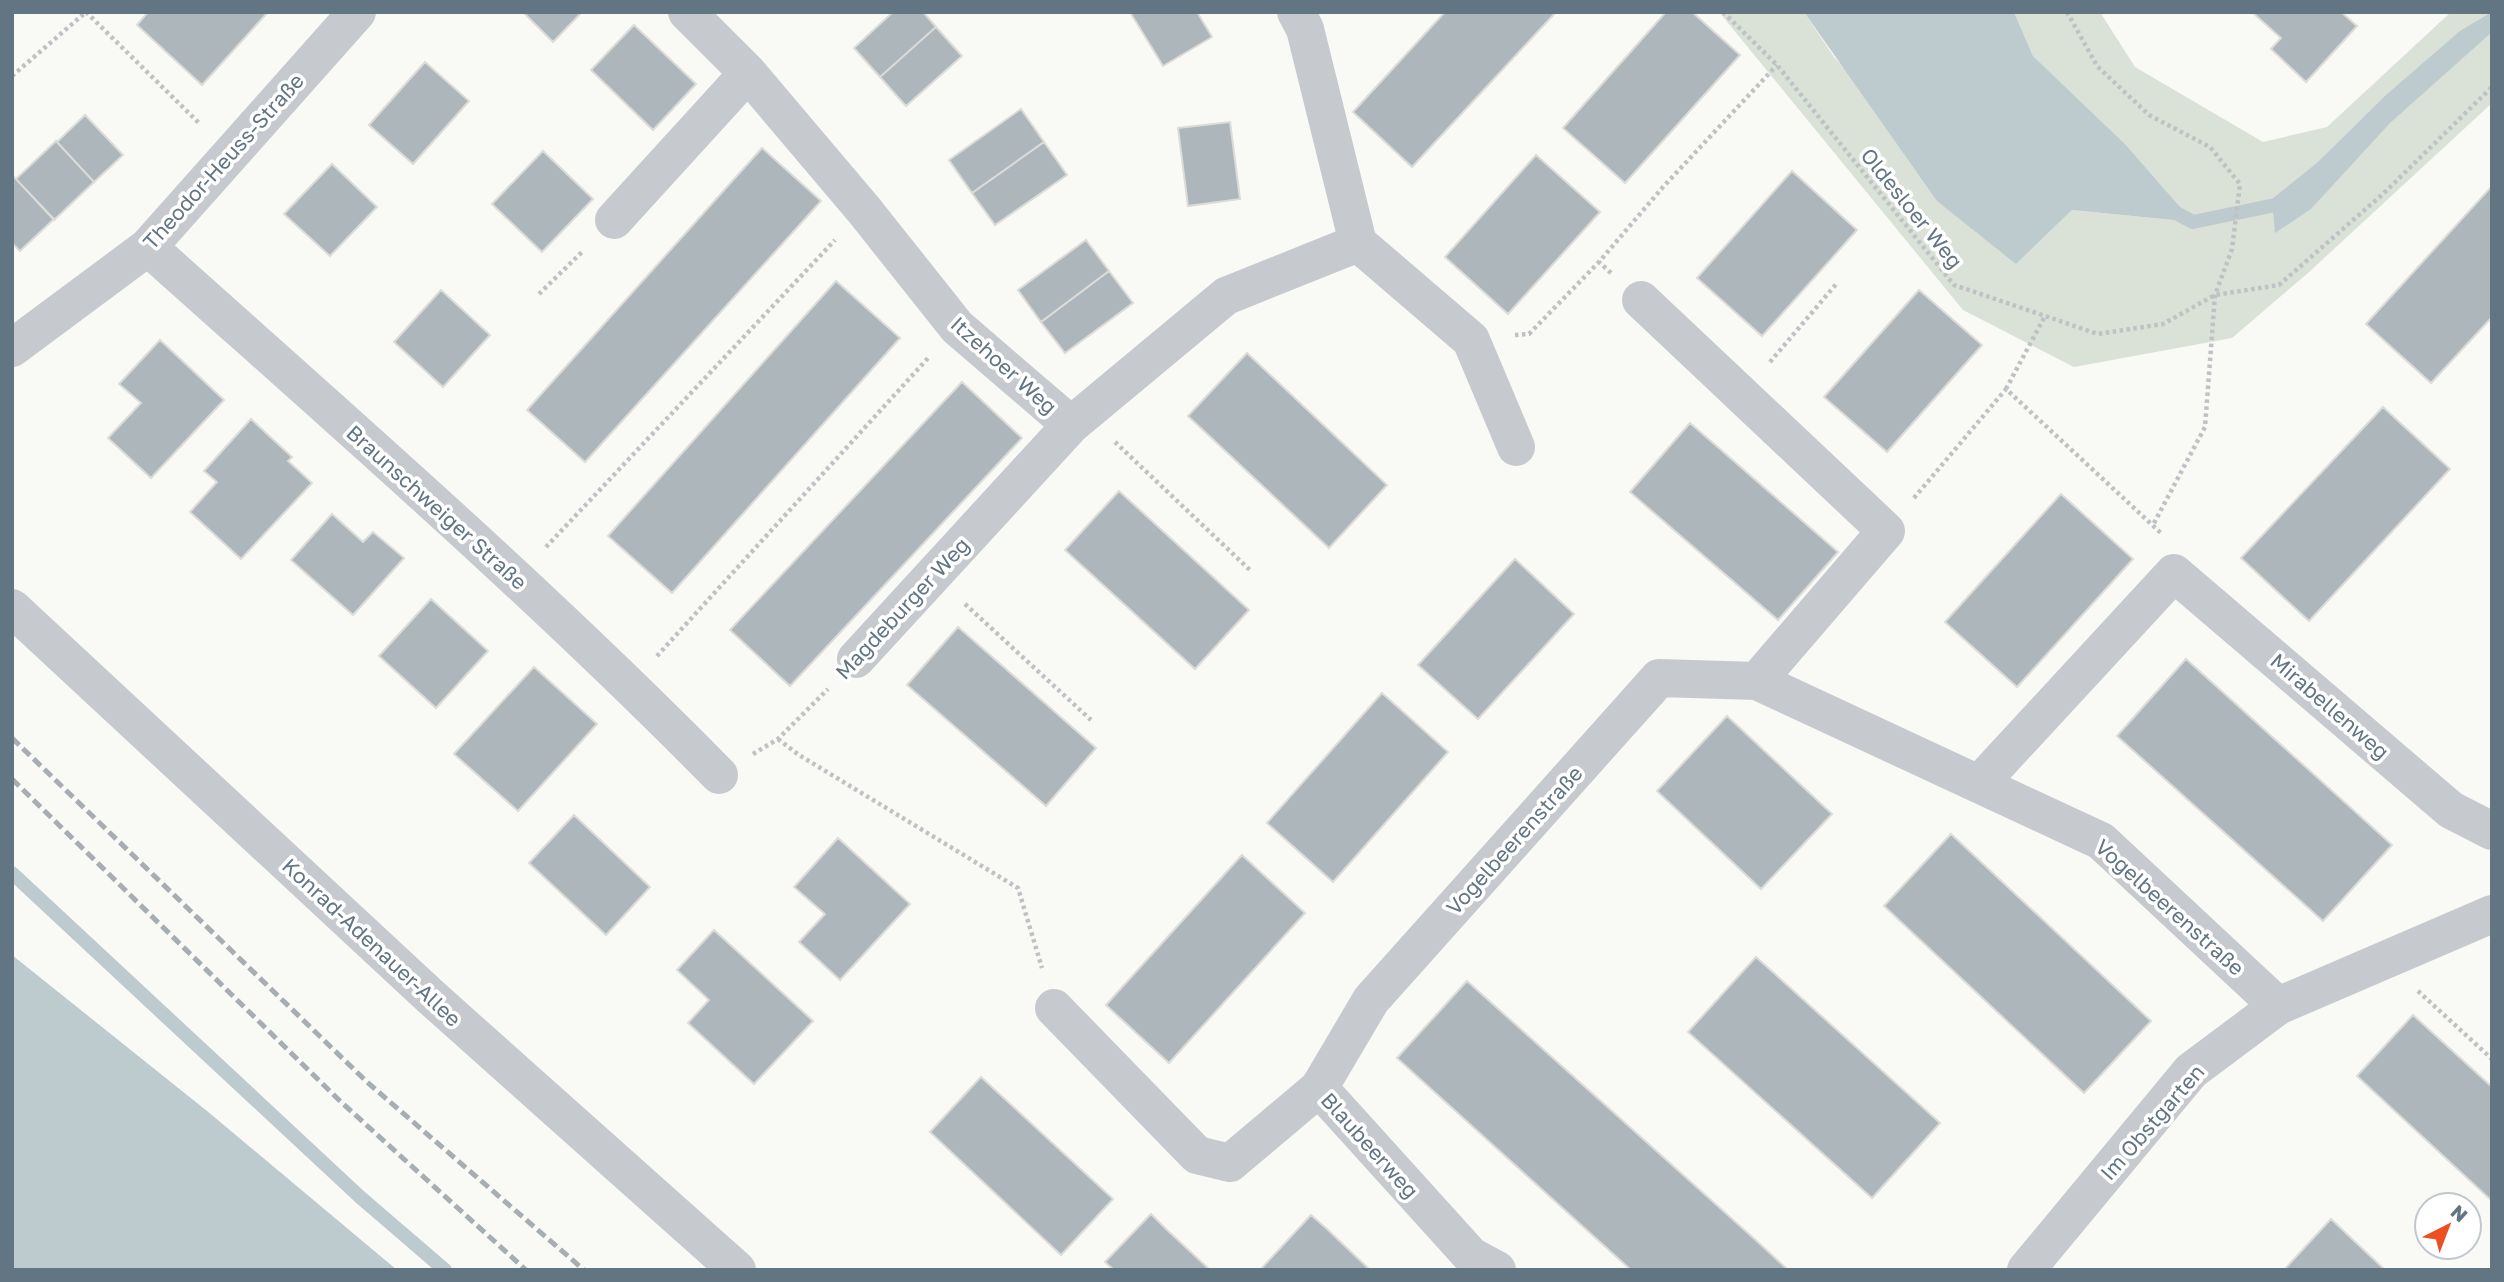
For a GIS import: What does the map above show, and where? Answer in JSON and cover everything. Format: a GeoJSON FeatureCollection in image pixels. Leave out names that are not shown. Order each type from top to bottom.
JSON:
{"type":"FeatureCollection","features":[{"type":"Feature","properties":{"kind":"street","name":"Theodor-Heuss-Straße"},"geometry":{"type":"LineString","coordinates":[[12,348],[148,247],[357,12]]}},
{"type":"Feature","properties":{"kind":"street","name":"Itzehoer Weg"},"geometry":{"type":"LineString","coordinates":[[687,12],[748,73],[864,209],[957,327],[1078,419],[1226,296],[1358,243]]}},
{"type":"Feature","properties":{"kind":"street"},"geometry":{"type":"LineString","coordinates":[[1296,12],[1305,29],[1358,243],[1471,340],[1516,447]]}},
{"type":"Feature","properties":{"kind":"street"},"geometry":{"type":"LineString","coordinates":[[614,220],[748,73]]}},
{"type":"Feature","properties":{"kind":"street","name":"Braunschweiger Straße"},"geometry":{"type":"LineString","coordinates":[[148,247],[516,578],[631,685],[719,775]]}},
{"type":"Feature","properties":{"kind":"street"},"geometry":{"type":"LineString","coordinates":[[1641,300],[1885,531],[1757,681]]}},
{"type":"Feature","properties":{"kind":"street","name":"Magdeburger Weg"},"geometry":{"type":"LineString","coordinates":[[856,659],[1078,419]]}},
{"type":"Feature","properties":{"kind":"street"},"geometry":{"type":"LineString","coordinates":[[1979,784],[2174,573]]}},
{"type":"Feature","properties":{"kind":"street","name":"Mirabellenweg"},"geometry":{"type":"LineString","coordinates":[[2174,573],[2451,810],[2492,831]]}},
{"type":"Feature","properties":{"kind":"street","name":"Konrad-Adenauer-Allee"},"geometry":{"type":"LineString","coordinates":[[12,608],[431,997],[737,1270]]}},
{"type":"Feature","properties":{"kind":"street","name":"Vogelbeerenstraße"},"geometry":{"type":"LineString","coordinates":[[1319,1088],[1371,1000],[1659,678],[1757,681],[2101,841],[2278,1006]]}},
{"type":"Feature","properties":{"kind":"street","name":"Im Obstgarten"},"geometry":{"type":"LineString","coordinates":[[2026,1270],[2191,1071],[2278,1006],[2492,914]]}},
{"type":"Feature","properties":{"kind":"street","name":"Blaubeerweg"},"geometry":{"type":"LineString","coordinates":[[1054,1008],[1197,1155],[1230,1163],[1319,1088],[1471,1256],[1497,1270]]}},
{"type":"Feature","properties":{"kind":"path"},"geometry":{"type":"LineString","coordinates":[[12,76],[86,12],[230,154]]}},
{"type":"Feature","properties":{"kind":"path","name":"Oldesloer Weg"},"geometry":{"type":"LineString","coordinates":[[1723,12],[1777,65],[1954,285],[2098,334],[2163,324],[2215,295]]}},
{"type":"Feature","properties":{"kind":"path"},"geometry":{"type":"LineString","coordinates":[[2067,12],[2097,66],[2149,115],[2210,148],[2240,184],[2232,249],[2215,295],[2204,427],[2152,525]]}},
{"type":"Feature","properties":{"kind":"path"},"geometry":{"type":"LineString","coordinates":[[1471,340],[1530,334],[1599,262],[1663,187],[1777,65]]}},
{"type":"Feature","properties":{"kind":"path"},"geometry":{"type":"LineString","coordinates":[[2215,295],[2279,285],[2384,193],[2492,87]]}},
{"type":"Feature","properties":{"kind":"path"},"geometry":{"type":"LineString","coordinates":[[516,578],[864,209]]}},
{"type":"Feature","properties":{"kind":"path"},"geometry":{"type":"LineString","coordinates":[[539,294],[614,220]]}},
{"type":"Feature","properties":{"kind":"path"},"geometry":{"type":"LineString","coordinates":[[1599,262],[1641,300]]}},
{"type":"Feature","properties":{"kind":"path"},"geometry":{"type":"LineString","coordinates":[[1742,395],[1837,283]]}},
{"type":"Feature","properties":{"kind":"path"},"geometry":{"type":"LineString","coordinates":[[1885,531],[2006,389],[2045,316]]}},
{"type":"Feature","properties":{"kind":"path"},"geometry":{"type":"LineString","coordinates":[[631,685],[957,327]]}},
{"type":"Feature","properties":{"kind":"path"},"geometry":{"type":"LineString","coordinates":[[2006,389],[2169,540],[2174,573]]}},
{"type":"Feature","properties":{"kind":"path"},"geometry":{"type":"LineString","coordinates":[[1078,419],[1252,572]]}},
{"type":"Feature","properties":{"kind":"path"},"geometry":{"type":"LineString","coordinates":[[933,576],[1091,720]]}},
{"type":"Feature","properties":{"kind":"path","name":"Magdeburger Weg"},"geometry":{"type":"LineString","coordinates":[[719,775],[778,739],[856,659]]}},
{"type":"Feature","properties":{"kind":"path"},"geometry":{"type":"LineString","coordinates":[[778,739],[799,755],[1018,888],[1054,1008]]}},
{"type":"Feature","properties":{"kind":"path"},"geometry":{"type":"LineString","coordinates":[[2384,960],[2492,1059]]}},
{"type":"Feature","properties":{"kind":"shaded area"},"geometry":{"type":"Polygon","coordinates":[[[1719,12],[1804,12],[1834,57],[2016,264],[2072,210],[2192,222],[2125,144],[2033,56],[2014,12],[2100,12],[2135,67],[2263,142],[2327,127],[2451,12],[2492,12],[2492,103],[2308,273],[2232,338],[2074,367],[1963,310],[1719,12]]]}},
{"type":"Feature","properties":{"kind":"shaded area"},"geometry":{"type":"Polygon","coordinates":[[[1804,12],[2014,12],[2033,56],[2125,144],[2193,222],[2072,210],[2016,264],[1937,201],[1804,12]]]}},
{"type":"Feature","properties":{"kind":"shaded area"},"geometry":{"type":"Polygon","coordinates":[[[2492,12],[2492,32],[2390,123],[2311,209],[2275,233],[2272,199],[2318,162],[2386,95],[2460,31],[2492,12]]]}},
{"type":"Feature","properties":{"kind":"shaded area"},"geometry":{"type":"Polygon","coordinates":[[[12,955],[207,1111],[397,1270],[12,1270],[12,955]]]}},
{"type":"Feature","properties":{"kind":"building"},"geometry":{"type":"Polygon","coordinates":[[[148,12],[268,12],[202,85],[137,25],[148,12]]]}},
{"type":"Feature","properties":{"kind":"building"},"geometry":{"type":"Polygon","coordinates":[[[523,12],[582,12],[553,42],[523,12]]]}},
{"type":"Feature","properties":{"kind":"building"},"geometry":{"type":"Polygon","coordinates":[[[893,12],[923,12],[936,27],[880,77],[854,48],[893,12]]]}},
{"type":"Feature","properties":{"kind":"building"},"geometry":{"type":"Polygon","coordinates":[[[1130,12],[1197,12],[1212,37],[1163,66],[1130,12]]]}},
{"type":"Feature","properties":{"kind":"building"},"geometry":{"type":"Polygon","coordinates":[[[1445,12],[1556,12],[1412,167],[1353,112],[1445,12]]]}},
{"type":"Feature","properties":{"kind":"building"},"geometry":{"type":"Polygon","coordinates":[[[1666,12],[1692,12],[1740,55],[1625,183],[1563,128],[1666,12]]]}},
{"type":"Feature","properties":{"kind":"building"},"geometry":{"type":"Polygon","coordinates":[[[2252,12],[2341,12],[2357,26],[2306,82],[2271,49],[2281,38],[2252,12]]]}},
{"type":"Feature","properties":{"kind":"building"},"geometry":{"type":"Polygon","coordinates":[[[634,25],[696,84],[653,130],[591,70],[634,25]]]}},
{"type":"Feature","properties":{"kind":"building"},"geometry":{"type":"Polygon","coordinates":[[[936,27],[962,56],[906,106],[880,77],[936,27]]]}},
{"type":"Feature","properties":{"kind":"building"},"geometry":{"type":"Polygon","coordinates":[[[425,62],[469,101],[413,164],[369,125],[425,62]]]}},
{"type":"Feature","properties":{"kind":"building"},"geometry":{"type":"Polygon","coordinates":[[[1021,109],[1044,142],[972,193],[949,160],[1021,109]]]}},
{"type":"Feature","properties":{"kind":"building"},"geometry":{"type":"Polygon","coordinates":[[[85,115],[123,155],[94,182],[57,142],[85,115]]]}},
{"type":"Feature","properties":{"kind":"building"},"geometry":{"type":"Polygon","coordinates":[[[1230,122],[1240,199],[1188,206],[1178,128],[1230,122]]]}},
{"type":"Feature","properties":{"kind":"building"},"geometry":{"type":"Polygon","coordinates":[[[56,141],[94,182],[54,220],[16,179],[56,141]]]}},
{"type":"Feature","properties":{"kind":"building"},"geometry":{"type":"Polygon","coordinates":[[[1044,142],[1067,175],[995,225],[972,193],[1044,142]]]}},
{"type":"Feature","properties":{"kind":"building"},"geometry":{"type":"Polygon","coordinates":[[[762,148],[821,201],[585,462],[527,410],[762,148]]]}},
{"type":"Feature","properties":{"kind":"building"},"geometry":{"type":"Polygon","coordinates":[[[543,151],[593,199],[542,252],[492,204],[543,151]]]}},
{"type":"Feature","properties":{"kind":"building"},"geometry":{"type":"Polygon","coordinates":[[[1536,155],[1600,212],[1508,314],[1445,257],[1536,155]]]}},
{"type":"Feature","properties":{"kind":"building"},"geometry":{"type":"Polygon","coordinates":[[[332,164],[377,207],[330,256],[284,214],[332,164]]]}},
{"type":"Feature","properties":{"kind":"building"},"geometry":{"type":"Polygon","coordinates":[[[1792,171],[1857,230],[1762,336],[1697,278],[1792,171]]]}},
{"type":"Feature","properties":{"kind":"building"},"geometry":{"type":"Polygon","coordinates":[[[12,175],[54,219],[20,251],[12,243],[12,175]]]}},
{"type":"Feature","properties":{"kind":"building"},"geometry":{"type":"Polygon","coordinates":[[[2492,186],[2492,317],[2431,383],[2366,324],[2492,186]]]}},
{"type":"Feature","properties":{"kind":"building"},"geometry":{"type":"Polygon","coordinates":[[[1086,240],[1109,271],[1041,322],[1018,290],[1086,240]]]}},
{"type":"Feature","properties":{"kind":"building"},"geometry":{"type":"Polygon","coordinates":[[[1109,271],[1133,303],[1065,353],[1041,322],[1109,271]]]}},
{"type":"Feature","properties":{"kind":"building"},"geometry":{"type":"Polygon","coordinates":[[[836,281],[900,338],[672,593],[608,536],[836,281]]]}},
{"type":"Feature","properties":{"kind":"building"},"geometry":{"type":"Polygon","coordinates":[[[441,290],[490,335],[443,387],[394,342],[441,290]]]}},
{"type":"Feature","properties":{"kind":"building"},"geometry":{"type":"Polygon","coordinates":[[[1919,290],[1982,345],[1887,452],[1824,397],[1919,290]]]}},
{"type":"Feature","properties":{"kind":"building"},"geometry":{"type":"Polygon","coordinates":[[[160,340],[224,400],[151,478],[108,438],[141,403],[119,384],[160,340]]]}},
{"type":"Feature","properties":{"kind":"building"},"geometry":{"type":"Polygon","coordinates":[[[1247,353],[1387,485],[1329,548],[1188,416],[1247,353]]]}},
{"type":"Feature","properties":{"kind":"building"},"geometry":{"type":"Polygon","coordinates":[[[962,382],[1022,438],[790,686],[730,630],[962,382]]]}},
{"type":"Feature","properties":{"kind":"building"},"geometry":{"type":"Polygon","coordinates":[[[2383,407],[2450,469],[2309,621],[2241,558],[2383,407]]]}},
{"type":"Feature","properties":{"kind":"building"},"geometry":{"type":"Polygon","coordinates":[[[251,419],[292,457],[288,461],[312,483],[241,559],[190,512],[217,482],[204,471],[251,419]]]}},
{"type":"Feature","properties":{"kind":"building"},"geometry":{"type":"Polygon","coordinates":[[[1690,423],[1838,552],[1778,620],[1630,492],[1690,423]]]}},
{"type":"Feature","properties":{"kind":"building"},"geometry":{"type":"Polygon","coordinates":[[[1119,491],[1249,610],[1195,669],[1065,550],[1119,491]]]}},
{"type":"Feature","properties":{"kind":"building"},"geometry":{"type":"Polygon","coordinates":[[[2061,494],[2133,559],[2017,687],[1945,622],[2061,494]]]}},
{"type":"Feature","properties":{"kind":"building"},"geometry":{"type":"Polygon","coordinates":[[[332,514],[363,542],[373,532],[404,558],[353,615],[291,560],[332,514]]]}},
{"type":"Feature","properties":{"kind":"building"},"geometry":{"type":"Polygon","coordinates":[[[1515,559],[1574,614],[1478,719],[1418,665],[1515,559]]]}},
{"type":"Feature","properties":{"kind":"building"},"geometry":{"type":"Polygon","coordinates":[[[431,599],[488,651],[436,708],[379,656],[431,599]]]}},
{"type":"Feature","properties":{"kind":"building"},"geometry":{"type":"Polygon","coordinates":[[[958,627],[1096,748],[1046,806],[907,685],[958,627]]]}},
{"type":"Feature","properties":{"kind":"building"},"geometry":{"type":"Polygon","coordinates":[[[2186,659],[2392,845],[2323,921],[2117,736],[2186,659]]]}},
{"type":"Feature","properties":{"kind":"building"},"geometry":{"type":"Polygon","coordinates":[[[534,667],[597,724],[518,811],[454,754],[534,667]]]}},
{"type":"Feature","properties":{"kind":"building"},"geometry":{"type":"Polygon","coordinates":[[[1382,693],[1448,752],[1333,882],[1267,823],[1382,693]]]}},
{"type":"Feature","properties":{"kind":"building"},"geometry":{"type":"Polygon","coordinates":[[[1727,716],[1832,814],[1761,889],[1657,791],[1727,716]]]}},
{"type":"Feature","properties":{"kind":"building"},"geometry":{"type":"Polygon","coordinates":[[[574,815],[650,887],[606,935],[529,863],[574,815]]]}},
{"type":"Feature","properties":{"kind":"building"},"geometry":{"type":"Polygon","coordinates":[[[1951,834],[2151,1021],[2084,1093],[1884,906],[1951,834]]]}},
{"type":"Feature","properties":{"kind":"building"},"geometry":{"type":"Polygon","coordinates":[[[838,838],[910,904],[840,980],[799,942],[825,914],[794,887],[838,838]]]}},
{"type":"Feature","properties":{"kind":"building"},"geometry":{"type":"Polygon","coordinates":[[[1242,855],[1305,913],[1169,1063],[1106,1005],[1242,855]]]}},
{"type":"Feature","properties":{"kind":"building"},"geometry":{"type":"Polygon","coordinates":[[[714,930],[813,1021],[754,1084],[688,1023],[709,1000],[677,970],[714,930]]]}},
{"type":"Feature","properties":{"kind":"building"},"geometry":{"type":"Polygon","coordinates":[[[1756,957],[1940,1123],[1872,1198],[1688,1032],[1756,957]]]}},
{"type":"Feature","properties":{"kind":"building"},"geometry":{"type":"Polygon","coordinates":[[[1467,981],[1788,1270],[1631,1270],[1397,1058],[1467,981]]]}},
{"type":"Feature","properties":{"kind":"building"},"geometry":{"type":"Polygon","coordinates":[[[2413,1015],[2492,1087],[2492,1201],[2483,1191],[2357,1076],[2413,1015]]]}},
{"type":"Feature","properties":{"kind":"building"},"geometry":{"type":"Polygon","coordinates":[[[981,1077],[1113,1199],[1061,1255],[930,1132],[981,1077]]]}},
{"type":"Feature","properties":{"kind":"building"},"geometry":{"type":"Polygon","coordinates":[[[1151,1214],[1210,1270],[1114,1270],[1105,1262],[1151,1214]]]}},
{"type":"Feature","properties":{"kind":"building"},"geometry":{"type":"Polygon","coordinates":[[[1311,1215],[1327,1229],[1370,1270],[1260,1270],[1311,1215]]]}},
{"type":"Feature","properties":{"kind":"building"},"geometry":{"type":"Polygon","coordinates":[[[2331,1219],[2385,1270],[2284,1270],[2331,1219]]]}},
{"type":"Feature","properties":{"kind":"waterway"},"geometry":{"type":"LineString","coordinates":[[2178,214],[2193,222],[2290,202]]}},
{"type":"Feature","properties":{"kind":"waterway"},"geometry":{"type":"LineString","coordinates":[[12,873],[360,1197],[445,1270]]}},
{"type":"Feature","properties":{"kind":"railway"},"geometry":{"type":"LineString","coordinates":[[12,738],[367,1082],[584,1270]]}},
{"type":"Feature","properties":{"kind":"railway"},"geometry":{"type":"LineString","coordinates":[[12,779],[340,1101],[526,1270]]}}]}
